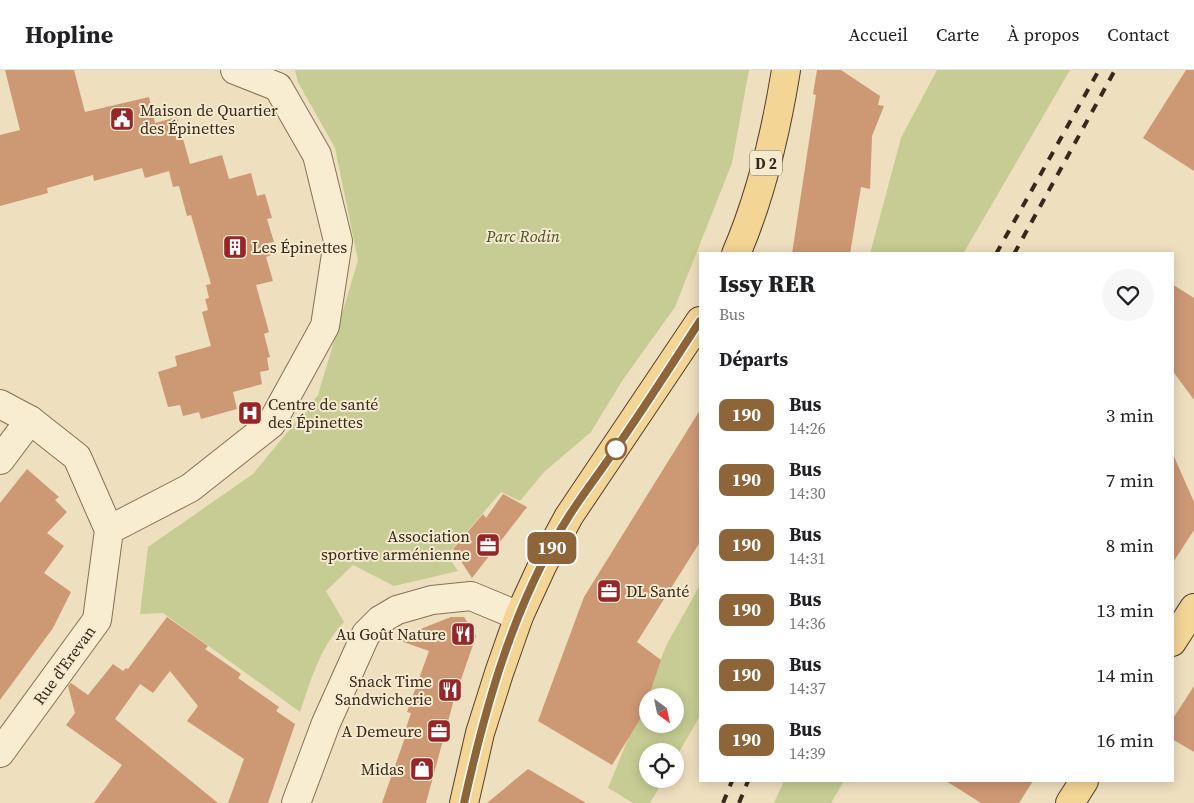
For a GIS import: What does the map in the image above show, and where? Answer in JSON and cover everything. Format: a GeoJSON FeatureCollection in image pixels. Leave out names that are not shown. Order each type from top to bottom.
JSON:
{"type":"FeatureCollection","features":[{"type":"Feature","properties":{"kind":"main road","name":"D 2"},"geometry":{"type":"LineString","coordinates":[[737,252],[760,184],[780,108],[786,70]]}},
{"type":"Feature","properties":{"kind":"main road"},"geometry":{"type":"LineString","coordinates":[[464,803],[480,733],[519,616],[569,516],[699,322]]}},
{"type":"Feature","properties":{"kind":"main road"},"geometry":{"type":"LineString","coordinates":[[1174,639],[1194,608]]}},
{"type":"Feature","properties":{"kind":"main road"},"geometry":{"type":"LineString","coordinates":[[1070,803],[1083,782]]}},
{"type":"Feature","properties":{"kind":"street"},"geometry":{"type":"LineString","coordinates":[[0,404],[30,420],[77,457],[109,530],[190,488],[271,424],[326,326],[338,241],[317,155],[278,87],[235,70]]}},
{"type":"Feature","properties":{"kind":"street"},"geometry":{"type":"LineString","coordinates":[[0,460],[30,420]]}},
{"type":"Feature","properties":{"kind":"street","name":"Rue d'Erevan"},"geometry":{"type":"LineString","coordinates":[[0,753],[97,620],[109,530]]}},
{"type":"Feature","properties":{"kind":"street"},"geometry":{"type":"LineString","coordinates":[[296,803],[326,723],[366,634],[380,620],[397,610],[432,600],[471,596],[519,616]]}},
{"type":"Feature","properties":{"kind":"green space","name":"Parc Rodin"},"geometry":{"type":"Polygon","coordinates":[[[295,70],[749,70],[732,163],[675,307],[622,381],[591,432],[544,472],[520,501],[501,492],[447,555],[458,571],[394,586],[353,565],[326,591],[344,622],[322,653],[300,712],[163,613],[140,614],[148,547],[253,474],[318,395],[358,260],[335,148],[298,82],[295,70]]]}},
{"type":"Feature","properties":{"kind":"green space"},"geometry":{"type":"Polygon","coordinates":[[[937,70],[1070,70],[964,252],[871,252],[901,138],[937,70]]]}},
{"type":"Feature","properties":{"kind":"green space"},"geometry":{"type":"Polygon","coordinates":[[[699,587],[699,718],[684,744],[639,743],[639,788],[659,788],[650,803],[633,803],[608,788],[639,712],[639,733],[684,733],[684,688],[649,688],[667,644],[699,587]]]}},
{"type":"Feature","properties":{"kind":"green space"},"geometry":{"type":"Polygon","coordinates":[[[784,782],[843,782],[831,803],[774,803],[784,782]]]}},
{"type":"Feature","properties":{"kind":"building","name":"Les Épinettes"},"geometry":{"type":"Polygon","coordinates":[[[5,70],[74,70],[85,112],[149,97],[155,123],[177,117],[190,164],[222,155],[229,179],[251,173],[257,196],[265,194],[272,218],[267,219],[274,242],[268,243],[271,255],[266,257],[273,281],[256,285],[269,332],[264,334],[270,357],[267,358],[269,370],[260,372],[262,384],[233,392],[237,409],[201,419],[199,412],[183,416],[180,405],[168,407],[158,372],[177,366],[175,356],[211,346],[202,312],[208,310],[205,299],[209,298],[206,285],[211,284],[191,215],[187,216],[179,186],[173,187],[169,171],[145,178],[142,168],[94,181],[93,175],[47,188],[48,193],[0,206],[0,135],[20,130],[5,70]]]}},
{"type":"Feature","properties":{"kind":"building"},"geometry":{"type":"Polygon","coordinates":[[[817,70],[841,70],[880,96],[878,105],[884,106],[872,136],[870,189],[861,187],[850,252],[792,252],[816,95],[813,94],[817,70]]]}},
{"type":"Feature","properties":{"kind":"building"},"geometry":{"type":"Polygon","coordinates":[[[1186,70],[1194,70],[1194,171],[1143,138],[1186,70]]]}},
{"type":"Feature","properties":{"kind":"building"},"geometry":{"type":"Polygon","coordinates":[[[1174,285],[1194,298],[1194,400],[1174,373],[1174,285]]]}},
{"type":"Feature","properties":{"kind":"building"},"geometry":{"type":"Polygon","coordinates":[[[699,412],[699,544],[637,642],[661,660],[652,688],[639,688],[639,721],[612,765],[538,721],[584,597],[699,412]]]}},
{"type":"Feature","properties":{"kind":"building"},"geometry":{"type":"Polygon","coordinates":[[[1174,457],[1194,502],[1194,530],[1174,561],[1174,457]]]}},
{"type":"Feature","properties":{"kind":"building"},"geometry":{"type":"Polygon","coordinates":[[[27,469],[59,497],[55,500],[67,512],[47,533],[64,546],[44,573],[71,592],[53,628],[0,700],[0,503],[27,469]]]}},
{"type":"Feature","properties":{"kind":"building"},"geometry":{"type":"Polygon","coordinates":[[[503,494],[527,507],[472,578],[453,549],[483,514],[486,518],[503,494]]]}},
{"type":"Feature","properties":{"kind":"building"},"geometry":{"type":"Polygon","coordinates":[[[167,617],[208,646],[205,649],[241,674],[238,678],[279,707],[276,711],[295,724],[268,803],[228,803],[244,759],[187,721],[198,706],[170,671],[153,693],[140,684],[115,719],[218,803],[94,803],[122,765],[66,725],[75,713],[68,686],[71,683],[88,695],[113,664],[123,671],[126,668],[128,669],[167,617]]]}},
{"type":"Feature","properties":{"kind":"building"},"geometry":{"type":"Polygon","coordinates":[[[451,617],[464,617],[476,636],[453,703],[426,803],[382,803],[408,729],[406,728],[411,713],[407,712],[429,651],[395,639],[451,617]]]}},
{"type":"Feature","properties":{"kind":"building"},"geometry":{"type":"Polygon","coordinates":[[[1194,686],[1194,752],[1174,740],[1174,717],[1194,686]]]}},
{"type":"Feature","properties":{"kind":"building"},"geometry":{"type":"Polygon","coordinates":[[[528,769],[586,803],[487,803],[528,769]]]}},
{"type":"Feature","properties":{"kind":"building"},"geometry":{"type":"Polygon","coordinates":[[[948,782],[1032,782],[1019,803],[981,803],[948,782]]]}},
{"type":"Feature","properties":{"kind":"railway"},"geometry":{"type":"LineString","coordinates":[[997,252],[1099,70]]}},
{"type":"Feature","properties":{"kind":"railway"},"geometry":{"type":"LineString","coordinates":[[1015,252],[1115,70]]}},
{"type":"Feature","properties":{"kind":"railway"},"geometry":{"type":"LineString","coordinates":[[723,803],[732,782]]}},
{"type":"Feature","properties":{"kind":"railway"},"geometry":{"type":"LineString","coordinates":[[739,803],[748,782]]}},
{"type":"Feature","properties":{"kind":"bus line","name":"190"},"geometry":{"type":"LineString","coordinates":[[464,803],[480,733],[499,672],[519,616],[543,564],[569,516],[699,323]]}},
{"type":"Feature","properties":{"kind":"place","name":"Maison de Quartier des Épinettes"},"geometry":{"type":"Point","coordinates":[122,119]}},
{"type":"Feature","properties":{"kind":"place","name":"Les Épinettes"},"geometry":{"type":"Point","coordinates":[235,247]}},
{"type":"Feature","properties":{"kind":"place","name":"Centre de santé des Épinettes"},"geometry":{"type":"Point","coordinates":[250,413]}},
{"type":"Feature","properties":{"kind":"place","name":"Association sportive arménienne"},"geometry":{"type":"Point","coordinates":[488,545]}},
{"type":"Feature","properties":{"kind":"place","name":"DL Santé"},"geometry":{"type":"Point","coordinates":[609,591]}},
{"type":"Feature","properties":{"kind":"place","name":"Au Goût Nature"},"geometry":{"type":"Point","coordinates":[463,634]}},
{"type":"Feature","properties":{"kind":"place","name":"Snack Time Sandwicherie"},"geometry":{"type":"Point","coordinates":[450,690]}},
{"type":"Feature","properties":{"kind":"place","name":"A Demeure"},"geometry":{"type":"Point","coordinates":[439,731]}},
{"type":"Feature","properties":{"kind":"place","name":"Midas"},"geometry":{"type":"Point","coordinates":[422,769]}}]}
